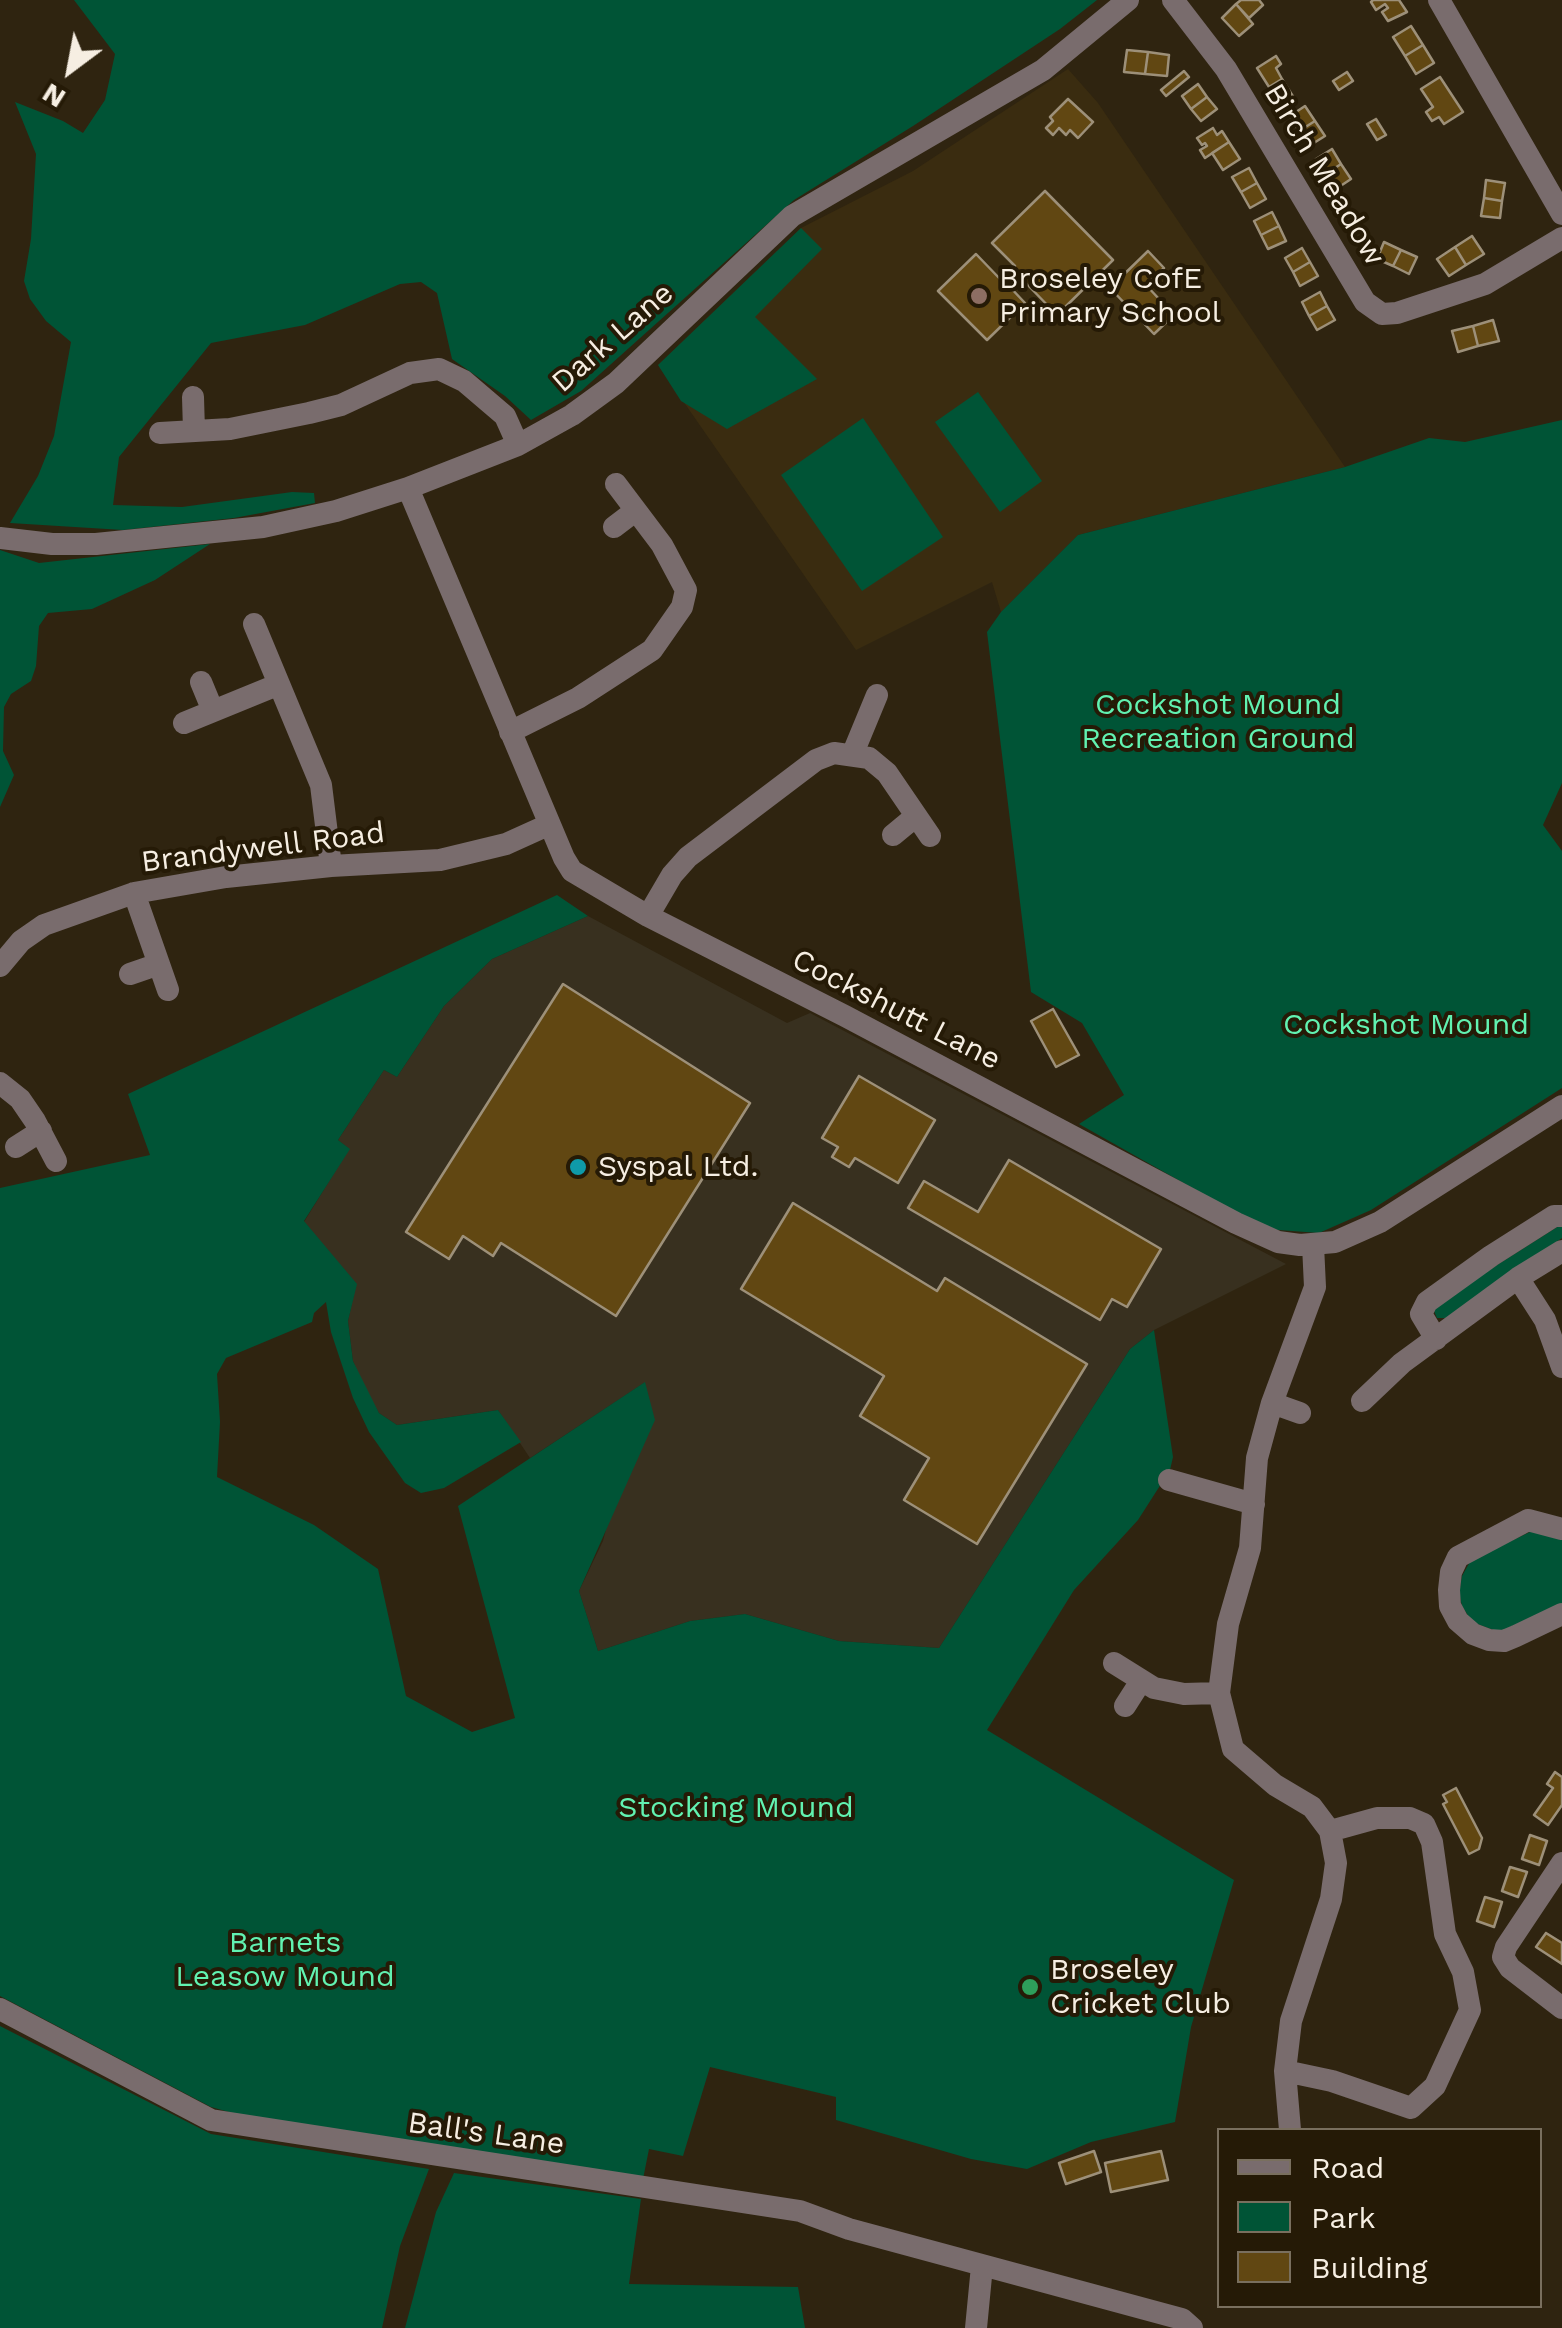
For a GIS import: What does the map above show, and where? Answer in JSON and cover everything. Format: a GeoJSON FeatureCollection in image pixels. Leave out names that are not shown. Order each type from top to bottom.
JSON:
{"type":"FeatureCollection","features":[{"type":"Feature","properties":{"kind":"street","name":"Dark Lane"},"geometry":{"type":"LineString","coordinates":[[0,538],[96,544],[263,526],[336,511],[518,445],[572,415],[616,383],[792,216],[1043,70],[1128,0]]}},
{"type":"Feature","properties":{"kind":"street","name":"Birch Meadow"},"geometry":{"type":"LineString","coordinates":[[1173,0],[1226,70],[1365,302],[1382,314],[1485,284],[1562,238]]}},
{"type":"Feature","properties":{"kind":"street"},"geometry":{"type":"LineString","coordinates":[[1439,0],[1562,214]]}},
{"type":"Feature","properties":{"kind":"street"},"geometry":{"type":"LineString","coordinates":[[160,433],[230,429],[325,409],[410,374],[438,369],[464,382],[505,416],[518,445]]}},
{"type":"Feature","properties":{"kind":"street"},"geometry":{"type":"LineString","coordinates":[[193,397],[194,431]]}},
{"type":"Feature","properties":{"kind":"street"},"geometry":{"type":"LineString","coordinates":[[510,732],[578,698],[652,650],[692,608],[662,546],[616,484]]}},
{"type":"Feature","properties":{"kind":"street","name":"Cockshutt Lane"},"geometry":{"type":"LineString","coordinates":[[408,488],[548,826],[572,871],[648,916],[1278,1242],[1335,1242],[1380,1222],[1562,1106]]}},
{"type":"Feature","properties":{"kind":"street"},"geometry":{"type":"LineString","coordinates":[[614,526],[635,511]]}},
{"type":"Feature","properties":{"kind":"street"},"geometry":{"type":"LineString","coordinates":[[254,624],[321,784],[330,866]]}},
{"type":"Feature","properties":{"kind":"street"},"geometry":{"type":"LineString","coordinates":[[201,682],[212,711]]}},
{"type":"Feature","properties":{"kind":"street"},"geometry":{"type":"LineString","coordinates":[[184,723],[277,686]]}},
{"type":"Feature","properties":{"kind":"street"},"geometry":{"type":"LineString","coordinates":[[853,753],[876,695]]}},
{"type":"Feature","properties":{"kind":"street"},"geometry":{"type":"LineString","coordinates":[[648,916],[688,856],[816,760],[834,753],[869,758],[887,773],[930,836]]}},
{"type":"Feature","properties":{"kind":"street"},"geometry":{"type":"LineString","coordinates":[[893,835],[916,816]]}},
{"type":"Feature","properties":{"kind":"street","name":"Brandywell Road"},"geometry":{"type":"LineString","coordinates":[[0,966],[21,941],[44,925],[134,893],[226,877],[440,860],[506,844],[548,826]]}},
{"type":"Feature","properties":{"kind":"street"},"geometry":{"type":"LineString","coordinates":[[134,893],[168,990]]}},
{"type":"Feature","properties":{"kind":"street"},"geometry":{"type":"LineString","coordinates":[[130,974],[159,964]]}},
{"type":"Feature","properties":{"kind":"street"},"geometry":{"type":"LineString","coordinates":[[0,1083],[20,1100],[56,1161]]}},
{"type":"Feature","properties":{"kind":"street"},"geometry":{"type":"LineString","coordinates":[[16,1147],[41,1131]]}},
{"type":"Feature","properties":{"kind":"street"},"geometry":{"type":"LineString","coordinates":[[1436,1339],[1421,1314],[1427,1302],[1491,1256],[1554,1216],[1562,1216]]}},
{"type":"Feature","properties":{"kind":"street"},"geometry":{"type":"LineString","coordinates":[[1290,2128],[1285,2070],[1291,2021],[1332,1899],[1336,1863],[1330,1832],[1312,1807],[1275,1785],[1233,1748],[1219,1693],[1228,1624],[1250,1548],[1257,1458],[1272,1403],[1315,1288],[1313,1245]]}},
{"type":"Feature","properties":{"kind":"street"},"geometry":{"type":"LineString","coordinates":[[1362,1401],[1402,1363],[1562,1250]]}},
{"type":"Feature","properties":{"kind":"street"},"geometry":{"type":"LineString","coordinates":[[1518,1278],[1545,1320],[1562,1367]]}},
{"type":"Feature","properties":{"kind":"street"},"geometry":{"type":"LineString","coordinates":[[1272,1403],[1300,1413]]}},
{"type":"Feature","properties":{"kind":"street"},"geometry":{"type":"LineString","coordinates":[[1170,1480],[1254,1504]]}},
{"type":"Feature","properties":{"kind":"street"},"geometry":{"type":"LineString","coordinates":[[1562,1529],[1528,1520],[1458,1557],[1448,1590],[1450,1606],[1458,1621],[1473,1634],[1490,1640],[1504,1641],[1562,1614]]}},
{"type":"Feature","properties":{"kind":"street"},"geometry":{"type":"LineString","coordinates":[[1114,1664],[1166,1692],[1219,1693]]}},
{"type":"Feature","properties":{"kind":"street"},"geometry":{"type":"LineString","coordinates":[[1125,1706],[1141,1681]]}},
{"type":"Feature","properties":{"kind":"street"},"geometry":{"type":"LineString","coordinates":[[1285,2070],[1332,2081],[1411,2108],[1434,2086],[1470,2010],[1464,1972],[1446,1934],[1432,1842],[1424,1824],[1410,1818],[1377,1818],[1330,1832]]}},
{"type":"Feature","properties":{"kind":"street"},"geometry":{"type":"LineString","coordinates":[[1562,1863],[1506,1946],[1504,1957],[1510,1968],[1562,2008]]}},
{"type":"Feature","properties":{"kind":"street","name":"Ball's Lane"},"geometry":{"type":"LineString","coordinates":[[0,2009],[211,2120],[800,2211],[849,2229],[1182,2319],[1192,2328]]}},
{"type":"Feature","properties":{"kind":"street"},"geometry":{"type":"LineString","coordinates":[[976,2328],[982,2266]]}},
{"type":"Feature","properties":{"kind":"shaded area","name":"Broseley CofE Primary School"},"geometry":{"type":"Polygon","coordinates":[[[1068,69],[1098,103],[1345,467],[1078,535],[1001,612],[992,582],[856,650],[658,365],[801,228],[913,171],[1068,69]]]}},
{"type":"Feature","properties":{"kind":"shaded area"},"geometry":{"type":"Polygon","coordinates":[[[588,916],[787,1023],[810,1013],[1286,1264],[1154,1330],[1130,1349],[939,1648],[839,1641],[745,1614],[690,1621],[598,1651],[579,1591],[603,1541],[644,1383],[530,1458],[498,1410],[397,1425],[379,1413],[364,1388],[353,1361],[348,1321],[356,1284],[304,1222],[349,1149],[338,1140],[384,1070],[397,1077],[444,1006],[492,959],[588,916]]]}},
{"type":"Feature","properties":{"kind":"green space"},"geometry":{"type":"Polygon","coordinates":[[[74,0],[1097,0],[1060,29],[794,200],[581,391],[531,420],[505,396],[452,359],[437,293],[421,282],[400,284],[305,325],[211,343],[119,457],[113,505],[182,507],[292,492],[314,493],[315,503],[234,518],[123,530],[10,523],[38,476],[54,436],[71,342],[46,321],[30,299],[24,281],[31,239],[36,154],[15,102],[83,133],[105,100],[115,54],[74,0]]]}},
{"type":"Feature","properties":{"kind":"green space"},"geometry":{"type":"Polygon","coordinates":[[[801,228],[822,249],[755,317],[817,379],[727,429],[681,401],[658,365],[801,228]]]}},
{"type":"Feature","properties":{"kind":"green space"},"geometry":{"type":"Polygon","coordinates":[[[978,392],[1042,481],[1000,512],[935,422],[978,392]]]}},
{"type":"Feature","properties":{"kind":"green space"},"geometry":{"type":"Polygon","coordinates":[[[863,418],[943,537],[862,591],[781,475],[863,418]]]}},
{"type":"Feature","properties":{"kind":"green space","name":"Cockshot Mound Recreation Ground"},"geometry":{"type":"Polygon","coordinates":[[[1562,420],[1562,783],[1543,825],[1562,851],[1562,1088],[1371,1210],[1319,1233],[1265,1229],[1079,1124],[1124,1095],[1082,1023],[1031,992],[987,632],[1001,612],[1078,535],[1345,467],[1429,438],[1465,442],[1562,420]]]}},
{"type":"Feature","properties":{"kind":"green space"},"geometry":{"type":"Polygon","coordinates":[[[210,544],[155,580],[92,609],[48,613],[39,626],[31,681],[11,694],[4,707],[3,751],[14,775],[0,807],[0,550],[39,563],[210,544]]]}},
{"type":"Feature","properties":{"kind":"green space"},"geometry":{"type":"Polygon","coordinates":[[[557,895],[588,916],[492,959],[444,1006],[397,1077],[384,1070],[338,1140],[350,1149],[304,1221],[357,1284],[348,1321],[353,1361],[379,1413],[397,1425],[498,1410],[521,1442],[444,1488],[421,1493],[405,1483],[369,1432],[353,1398],[331,1332],[326,1302],[314,1313],[312,1322],[226,1358],[217,1374],[217,1477],[314,1525],[378,1569],[406,1696],[472,1732],[515,1718],[458,1506],[645,1382],[655,1420],[579,1591],[598,1651],[690,1621],[745,1614],[839,1641],[939,1648],[1130,1349],[1154,1330],[1173,1457],[1170,1470],[1138,1520],[1074,1590],[987,1730],[1234,1880],[1191,2027],[1175,2122],[1091,2142],[1027,2169],[971,2159],[836,2120],[836,2097],[710,2067],[683,2156],[649,2149],[643,2179],[254,2119],[211,2107],[0,1996],[0,1188],[150,1155],[128,1094],[557,895]]]}},
{"type":"Feature","properties":{"kind":"green space"},"geometry":{"type":"Polygon","coordinates":[[[1562,1224],[1562,1238],[1446,1318],[1437,1318],[1434,1311],[1440,1301],[1562,1224]]]}},
{"type":"Feature","properties":{"kind":"green space"},"geometry":{"type":"Polygon","coordinates":[[[1532,1531],[1562,1540],[1562,1604],[1499,1632],[1472,1622],[1459,1593],[1471,1560],[1532,1531]]]}},
{"type":"Feature","properties":{"kind":"green space"},"geometry":{"type":"Polygon","coordinates":[[[0,2026],[211,2134],[429,2169],[400,2246],[382,2328],[0,2328],[0,2026]]]}},
{"type":"Feature","properties":{"kind":"green space"},"geometry":{"type":"Polygon","coordinates":[[[454,2173],[641,2199],[629,2284],[798,2287],[805,2328],[405,2328],[436,2212],[454,2173]]]}},
{"type":"Feature","properties":{"kind":"building"},"geometry":{"type":"Polygon","coordinates":[[[1241,0],[1259,0],[1263,5],[1249,18],[1236,4],[1241,0]]]}},
{"type":"Feature","properties":{"kind":"building"},"geometry":{"type":"Polygon","coordinates":[[[1373,0],[1399,0],[1407,12],[1388,21],[1382,12],[1388,8],[1385,4],[1376,10],[1373,0]]]}},
{"type":"Feature","properties":{"kind":"building"},"geometry":{"type":"Polygon","coordinates":[[[1236,4],[1253,24],[1239,36],[1222,18],[1236,4]]]}},
{"type":"Feature","properties":{"kind":"building"},"geometry":{"type":"Polygon","coordinates":[[[1411,26],[1423,45],[1405,56],[1393,37],[1411,26]]]}},
{"type":"Feature","properties":{"kind":"building"},"geometry":{"type":"Polygon","coordinates":[[[1423,45],[1434,63],[1416,74],[1405,56],[1423,45]]]}},
{"type":"Feature","properties":{"kind":"building"},"geometry":{"type":"Polygon","coordinates":[[[1127,50],[1148,52],[1145,74],[1124,72],[1127,50]]]}},
{"type":"Feature","properties":{"kind":"building"},"geometry":{"type":"Polygon","coordinates":[[[1148,52],[1169,55],[1167,76],[1145,74],[1148,52]]]}},
{"type":"Feature","properties":{"kind":"building"},"geometry":{"type":"Polygon","coordinates":[[[1276,56],[1281,64],[1276,68],[1282,79],[1269,87],[1257,68],[1276,56]]]}},
{"type":"Feature","properties":{"kind":"building"},"geometry":{"type":"Polygon","coordinates":[[[1184,71],[1189,77],[1166,96],[1161,90],[1184,71]]]}},
{"type":"Feature","properties":{"kind":"building"},"geometry":{"type":"Polygon","coordinates":[[[1347,72],[1353,81],[1339,90],[1333,81],[1347,72]]]}},
{"type":"Feature","properties":{"kind":"building"},"geometry":{"type":"Polygon","coordinates":[[[1440,77],[1463,112],[1444,124],[1439,117],[1432,121],[1426,112],[1433,107],[1421,89],[1440,77]]]}},
{"type":"Feature","properties":{"kind":"building"},"geometry":{"type":"Polygon","coordinates":[[[1282,79],[1294,98],[1281,106],[1269,87],[1282,79]]]}},
{"type":"Feature","properties":{"kind":"building"},"geometry":{"type":"Polygon","coordinates":[[[1198,84],[1207,97],[1191,109],[1182,96],[1198,84]]]}},
{"type":"Feature","properties":{"kind":"building"},"geometry":{"type":"Polygon","coordinates":[[[1207,97],[1217,109],[1201,121],[1191,109],[1207,97]]]}},
{"type":"Feature","properties":{"kind":"building"},"geometry":{"type":"Polygon","coordinates":[[[1068,99],[1093,122],[1078,138],[1070,130],[1066,135],[1059,128],[1053,135],[1046,128],[1053,121],[1050,117],[1068,99]]]}},
{"type":"Feature","properties":{"kind":"building"},"geometry":{"type":"Polygon","coordinates":[[[1305,106],[1315,121],[1299,131],[1290,116],[1305,106]]]}},
{"type":"Feature","properties":{"kind":"building"},"geometry":{"type":"Polygon","coordinates":[[[1376,119],[1386,135],[1377,140],[1367,124],[1376,119]]]}},
{"type":"Feature","properties":{"kind":"building"},"geometry":{"type":"Polygon","coordinates":[[[1315,121],[1325,136],[1309,146],[1299,131],[1315,121]]]}},
{"type":"Feature","properties":{"kind":"building"},"geometry":{"type":"Polygon","coordinates":[[[1213,128],[1217,135],[1222,131],[1229,142],[1205,158],[1200,150],[1207,146],[1197,138],[1213,128]]]}},
{"type":"Feature","properties":{"kind":"building"},"geometry":{"type":"Polygon","coordinates":[[[1229,142],[1240,159],[1223,170],[1212,153],[1229,142]]]}},
{"type":"Feature","properties":{"kind":"building"},"geometry":{"type":"Polygon","coordinates":[[[1332,149],[1341,164],[1326,174],[1316,159],[1332,149]]]}},
{"type":"Feature","properties":{"kind":"building"},"geometry":{"type":"Polygon","coordinates":[[[1341,164],[1351,179],[1336,189],[1326,174],[1341,164]]]}},
{"type":"Feature","properties":{"kind":"building"},"geometry":{"type":"Polygon","coordinates":[[[1249,168],[1257,183],[1241,192],[1232,177],[1249,168]]]}},
{"type":"Feature","properties":{"kind":"building"},"geometry":{"type":"Polygon","coordinates":[[[1486,180],[1505,183],[1502,201],[1484,198],[1486,180]]]}},
{"type":"Feature","properties":{"kind":"building"},"geometry":{"type":"Polygon","coordinates":[[[1257,183],[1266,199],[1250,208],[1241,192],[1257,183]]]}},
{"type":"Feature","properties":{"kind":"building"},"geometry":{"type":"Polygon","coordinates":[[[1045,191],[1113,260],[1057,315],[1018,275],[1008,285],[1025,303],[987,340],[938,291],[976,254],[1001,280],[1015,266],[992,243],[1045,191]]]}},
{"type":"Feature","properties":{"kind":"building"},"geometry":{"type":"Polygon","coordinates":[[[1484,198],[1502,201],[1500,218],[1481,216],[1484,198]]]}},
{"type":"Feature","properties":{"kind":"building"},"geometry":{"type":"Polygon","coordinates":[[[1272,212],[1279,226],[1261,235],[1254,221],[1272,212]]]}},
{"type":"Feature","properties":{"kind":"building"},"geometry":{"type":"Polygon","coordinates":[[[1279,226],[1286,241],[1268,249],[1261,235],[1279,226]]]}},
{"type":"Feature","properties":{"kind":"building"},"geometry":{"type":"Polygon","coordinates":[[[1472,236],[1484,254],[1466,265],[1455,247],[1472,236]]]}},
{"type":"Feature","properties":{"kind":"building"},"geometry":{"type":"Polygon","coordinates":[[[1384,242],[1401,250],[1393,266],[1377,259],[1384,242]]]}},
{"type":"Feature","properties":{"kind":"building"},"geometry":{"type":"Polygon","coordinates":[[[1455,247],[1466,265],[1449,276],[1437,259],[1455,247]]]}},
{"type":"Feature","properties":{"kind":"building"},"geometry":{"type":"Polygon","coordinates":[[[1302,248],[1310,262],[1293,272],[1285,258],[1302,248]]]}},
{"type":"Feature","properties":{"kind":"building"},"geometry":{"type":"Polygon","coordinates":[[[1401,250],[1417,257],[1409,274],[1393,266],[1401,250]]]}},
{"type":"Feature","properties":{"kind":"building"},"geometry":{"type":"Polygon","coordinates":[[[1148,251],[1164,268],[1146,285],[1174,315],[1154,334],[1110,288],[1148,251]]]}},
{"type":"Feature","properties":{"kind":"building"},"geometry":{"type":"Polygon","coordinates":[[[1310,262],[1318,276],[1300,286],[1293,272],[1310,262]]]}},
{"type":"Feature","properties":{"kind":"building"},"geometry":{"type":"Polygon","coordinates":[[[1320,292],[1327,306],[1309,316],[1302,302],[1320,292]]]}},
{"type":"Feature","properties":{"kind":"building"},"geometry":{"type":"Polygon","coordinates":[[[1327,306],[1335,320],[1317,330],[1309,316],[1327,306]]]}},
{"type":"Feature","properties":{"kind":"building"},"geometry":{"type":"Polygon","coordinates":[[[1493,320],[1499,341],[1478,346],[1473,326],[1493,320]]]}},
{"type":"Feature","properties":{"kind":"building"},"geometry":{"type":"Polygon","coordinates":[[[1473,326],[1478,346],[1458,352],[1452,331],[1473,326]]]}},
{"type":"Feature","properties":{"kind":"building","name":"Syspal Ltd."},"geometry":{"type":"Polygon","coordinates":[[[563,984],[750,1103],[616,1316],[501,1243],[493,1256],[463,1236],[449,1259],[406,1232],[563,984]]]}},
{"type":"Feature","properties":{"kind":"building"},"geometry":{"type":"Polygon","coordinates":[[[1053,1009],[1079,1055],[1056,1067],[1031,1021],[1053,1009]]]}},
{"type":"Feature","properties":{"kind":"building"},"geometry":{"type":"Polygon","coordinates":[[[859,1076],[935,1120],[898,1183],[855,1158],[849,1167],[832,1157],[838,1147],[822,1138],[859,1076]]]}},
{"type":"Feature","properties":{"kind":"building"},"geometry":{"type":"Polygon","coordinates":[[[1009,1160],[1161,1249],[1127,1307],[1112,1299],[1100,1320],[908,1208],[924,1181],[978,1212],[1009,1160]]]}},
{"type":"Feature","properties":{"kind":"building"},"geometry":{"type":"Polygon","coordinates":[[[793,1203],[937,1291],[945,1278],[1087,1364],[977,1544],[904,1500],[929,1458],[860,1416],[884,1376],[741,1289],[793,1203]]]}},
{"type":"Feature","properties":{"kind":"building"},"geometry":{"type":"Polygon","coordinates":[[[1555,1772],[1562,1777],[1562,1805],[1548,1825],[1534,1815],[1553,1788],[1547,1784],[1555,1772]]]}},
{"type":"Feature","properties":{"kind":"building"},"geometry":{"type":"Polygon","coordinates":[[[1456,1788],[1482,1838],[1479,1849],[1469,1854],[1443,1804],[1447,1802],[1443,1795],[1456,1788]]]}},
{"type":"Feature","properties":{"kind":"building"},"geometry":{"type":"Polygon","coordinates":[[[1530,1835],[1547,1841],[1539,1865],[1522,1859],[1530,1835]]]}},
{"type":"Feature","properties":{"kind":"building"},"geometry":{"type":"Polygon","coordinates":[[[1510,1867],[1527,1872],[1518,1897],[1502,1891],[1510,1867]]]}},
{"type":"Feature","properties":{"kind":"building"},"geometry":{"type":"Polygon","coordinates":[[[1485,1897],[1502,1902],[1494,1927],[1477,1921],[1485,1897]]]}},
{"type":"Feature","properties":{"kind":"building"},"geometry":{"type":"Polygon","coordinates":[[[1546,1933],[1562,1943],[1562,1964],[1536,1947],[1546,1933]]]}},
{"type":"Feature","properties":{"kind":"building"},"geometry":{"type":"Polygon","coordinates":[[[1094,2151],[1101,2172],[1066,2184],[1059,2163],[1094,2151]]]}},
{"type":"Feature","properties":{"kind":"building"},"geometry":{"type":"Polygon","coordinates":[[[1161,2151],[1168,2180],[1111,2192],[1105,2163],[1161,2151]]]}},
{"type":"Feature","properties":{"kind":"place","name":"Broseley CofE Primary School"},"geometry":{"type":"Point","coordinates":[979,296]}},
{"type":"Feature","properties":{"kind":"place","name":"Syspal Ltd."},"geometry":{"type":"Point","coordinates":[578,1167]}},
{"type":"Feature","properties":{"kind":"place","name":"Broseley Cricket Club"},"geometry":{"type":"Point","coordinates":[1030,1987]}},
{"type":"Feature","properties":{"kind":"park label","name":"Cockshot Mound"},"geometry":{"type":"Point","coordinates":[1406,1025]}},
{"type":"Feature","properties":{"kind":"park label","name":"Stocking Mound"},"geometry":{"type":"Point","coordinates":[736,1808]}},
{"type":"Feature","properties":{"kind":"park label","name":"Barnets Leasow Mound"},"geometry":{"type":"Point","coordinates":[285,1960]}}]}
